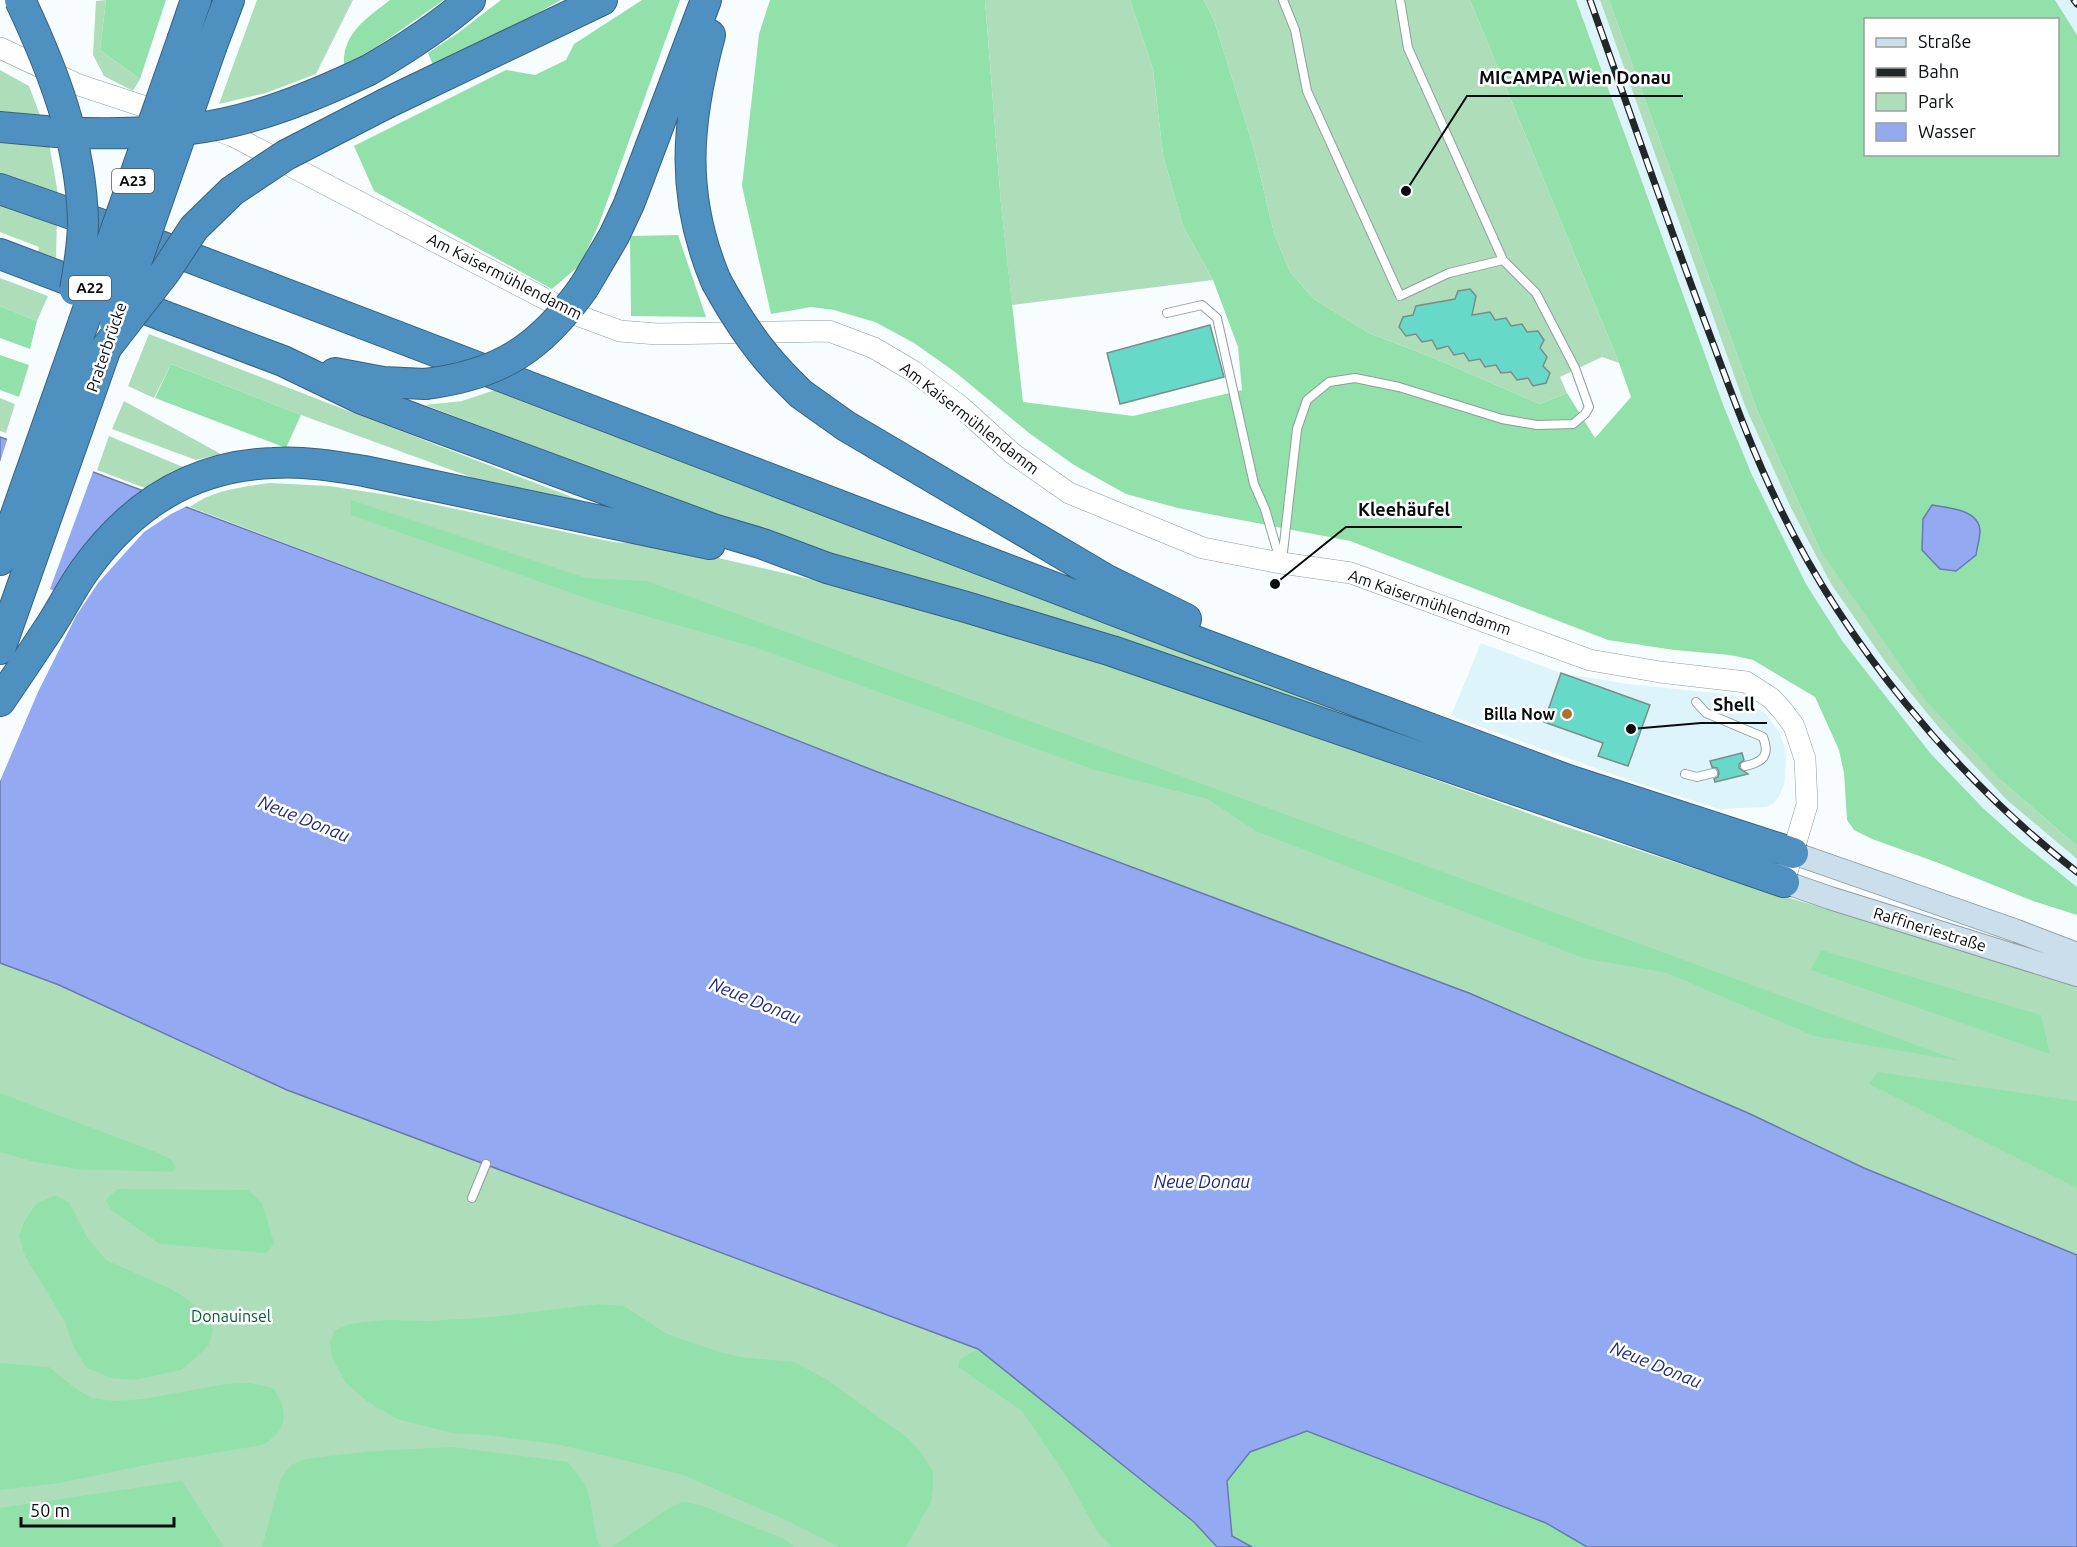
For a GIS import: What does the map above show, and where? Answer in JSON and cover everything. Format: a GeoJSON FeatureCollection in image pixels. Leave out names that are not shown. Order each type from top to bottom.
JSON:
{"type":"FeatureCollection","features":[{"type":"Feature","properties":{"kind":"highway"},"geometry":{"type":"LineString","coordinates":[[20,0],[42,46],[60,93],[72,138],[80,182],[81,254],[75,290],[73,352]]}},
{"type":"Feature","properties":{"kind":"highway","name":"Praterbrücke"},"geometry":{"type":"LineString","coordinates":[[0,560],[196,0]]}},
{"type":"Feature","properties":{"kind":"highway","name":"Praterbrücke"},"geometry":{"type":"LineString","coordinates":[[0,649],[229,0]]}},
{"type":"Feature","properties":{"kind":"highway"},"geometry":{"type":"LineString","coordinates":[[0,127],[56,132],[106,133],[191,129],[245,118],[297,100],[369,70],[412,45],[470,0]]}},
{"type":"Feature","properties":{"kind":"highway"},"geometry":{"type":"LineString","coordinates":[[106,348],[165,272],[194,228],[226,197],[286,155],[387,103],[602,0]]}},
{"type":"Feature","properties":{"kind":"highway"},"geometry":{"type":"LineString","coordinates":[[283,361],[363,379],[402,384],[425,384],[471,376],[511,359],[548,331],[584,287],[615,236],[706,0]]}},
{"type":"Feature","properties":{"kind":"highway"},"geometry":{"type":"LineString","coordinates":[[718,0],[698,81],[690,156],[693,204],[697,226],[716,281],[738,321],[767,359],[801,394],[846,426],[1105,579],[1182,617],[1288,675]]}},
{"type":"Feature","properties":{"kind":"highway"},"geometry":{"type":"LineString","coordinates":[[0,189],[126,233],[1568,780],[1793,853]]}},
{"type":"Feature","properties":{"kind":"highway","name":"A22"},"geometry":{"type":"LineString","coordinates":[[0,254],[283,361]]}},
{"type":"Feature","properties":{"kind":"highway"},"geometry":{"type":"LineString","coordinates":[[283,361],[362,399],[573,478],[827,568],[1112,651],[1784,882]]}},
{"type":"Feature","properties":{"kind":"highway"},"geometry":{"type":"LineString","coordinates":[[0,701],[83,572],[107,541],[129,518],[175,487],[198,477],[247,465],[311,464],[364,471],[461,490],[757,556],[827,568]]}},
{"type":"Feature","properties":{"kind":"main road","name":"Raffineriestraße"},"geometry":{"type":"LineString","coordinates":[[1793,853],[2077,954]]}},
{"type":"Feature","properties":{"kind":"main road","name":"Raffineriestraße"},"geometry":{"type":"LineString","coordinates":[[1784,882],[2077,975]]}},
{"type":"Feature","properties":{"kind":"street","name":"Am Kaisermühlendamm"},"geometry":{"type":"LineString","coordinates":[[0,48],[79,85],[233,136],[574,314],[620,331],[657,334],[829,331],[874,348],[913,371],[960,406],[1012,453],[1069,493],[1203,548],[1351,573],[1590,660],[1660,672],[1746,682],[1771,698],[1784,711],[1794,726],[1805,759],[1807,805],[1784,882]]}},
{"type":"Feature","properties":{"kind":"lane"},"geometry":{"type":"LineString","coordinates":[[1283,0],[1295,30],[1307,91],[1400,296],[1449,273],[1503,260]]}},
{"type":"Feature","properties":{"kind":"lane"},"geometry":{"type":"LineString","coordinates":[[1281,563],[1297,429],[1307,400],[1329,382],[1355,378],[1399,387],[1502,419],[1537,425],[1573,424],[1585,414],[1589,407],[1575,368],[1536,293],[1503,260],[1408,48],[1400,0]]}},
{"type":"Feature","properties":{"kind":"lane"},"geometry":{"type":"LineString","coordinates":[[1167,313],[1202,305],[1217,318],[1254,484],[1265,509],[1281,563]]}},
{"type":"Feature","properties":{"kind":"lane"},"geometry":{"type":"LineString","coordinates":[[1696,702],[1706,713],[1763,737],[1767,747],[1764,757],[1754,764],[1745,766]]}},
{"type":"Feature","properties":{"kind":"lane"},"geometry":{"type":"LineString","coordinates":[[1685,774],[1697,777],[1713,773]]}},
{"type":"Feature","properties":{"kind":"lane"},"geometry":{"type":"LineString","coordinates":[[472,1198],[486,1164]]}},
{"type":"Feature","properties":{"kind":"shaded area"},"geometry":{"type":"Polygon","coordinates":[[[1576,0],[1600,0],[1745,406],[1791,508],[1831,584],[1886,663],[2077,859],[2077,887],[1984,809],[1931,754],[1843,642],[1806,584],[1752,475],[1724,407],[1576,0]]]}},
{"type":"Feature","properties":{"kind":"shaded area"},"geometry":{"type":"Polygon","coordinates":[[[2055,0],[2077,0],[2077,35],[2055,0]]]}},
{"type":"Feature","properties":{"kind":"shaded area"},"geometry":{"type":"Polygon","coordinates":[[[1481,643],[1561,673],[1628,684],[1734,695],[1746,701],[1766,714],[1780,734],[1785,748],[1786,763],[1784,784],[1780,795],[1774,803],[1767,807],[1719,809],[1634,782],[1451,716],[1481,643]]]}},
{"type":"Feature","properties":{"kind":"green space"},"geometry":{"type":"Polygon","coordinates":[[[106,0],[100,50],[140,79],[133,91],[104,76],[93,55],[96,1],[106,0]]]}},
{"type":"Feature","properties":{"kind":"green space"},"geometry":{"type":"Polygon","coordinates":[[[106,0],[166,0],[140,79],[100,50],[106,0]]]}},
{"type":"Feature","properties":{"kind":"green space"},"geometry":{"type":"Polygon","coordinates":[[[257,0],[353,0],[316,74],[266,93],[219,104],[257,0]]]}},
{"type":"Feature","properties":{"kind":"green space"},"geometry":{"type":"Polygon","coordinates":[[[390,0],[444,0],[362,57],[344,66],[344,54],[352,35],[365,20],[390,0]]]}},
{"type":"Feature","properties":{"kind":"green space"},"geometry":{"type":"Polygon","coordinates":[[[501,0],[561,0],[500,34],[433,65],[428,53],[501,0]]]}},
{"type":"Feature","properties":{"kind":"green space"},"geometry":{"type":"Polygon","coordinates":[[[642,0],[680,0],[599,224],[580,265],[552,289],[374,191],[354,146],[506,70],[535,75],[566,60],[574,44],[642,0]]]}},
{"type":"Feature","properties":{"kind":"green space"},"geometry":{"type":"Polygon","coordinates":[[[770,0],[985,0],[1001,204],[1023,402],[1133,416],[1242,390],[1238,347],[1213,280],[1183,226],[1163,155],[1153,69],[1130,0],[1204,0],[1214,20],[1254,149],[1274,233],[1290,272],[1314,299],[1369,333],[1434,358],[1540,404],[1567,393],[1595,438],[1631,397],[1470,0],[1576,0],[1724,407],[1752,475],[1806,584],[1843,642],[1931,754],[1984,809],[2077,887],[2077,915],[2033,901],[1854,830],[1847,820],[1844,773],[1839,750],[1815,697],[1753,660],[1730,655],[1674,650],[1608,640],[1350,541],[1178,508],[1126,494],[1074,465],[1029,433],[955,372],[914,343],[875,322],[834,310],[811,307],[771,314],[742,186],[759,34],[770,0]]]}},
{"type":"Feature","properties":{"kind":"green space"},"geometry":{"type":"Polygon","coordinates":[[[985,0],[1130,0],[1153,69],[1163,155],[1183,226],[1213,280],[1012,305],[1001,204],[985,0]]]}},
{"type":"Feature","properties":{"kind":"green space"},"geometry":{"type":"Polygon","coordinates":[[[1204,0],[1470,0],[1619,363],[1602,357],[1560,377],[1567,393],[1540,404],[1434,358],[1369,333],[1314,299],[1290,272],[1274,233],[1254,149],[1214,20],[1204,0]]]}},
{"type":"Feature","properties":{"kind":"green space"},"geometry":{"type":"Polygon","coordinates":[[[1600,0],[1609,0],[1757,410],[1820,550],[2004,783],[2077,846],[2077,859],[2007,800],[1941,730],[1886,663],[1831,584],[1791,508],[1745,406],[1600,0]]]}},
{"type":"Feature","properties":{"kind":"green space"},"geometry":{"type":"Polygon","coordinates":[[[1609,0],[2055,0],[2077,35],[2077,846],[2004,783],[1925,700],[1820,550],[1757,410],[1609,0]]]}},
{"type":"Feature","properties":{"kind":"green space"},"geometry":{"type":"Polygon","coordinates":[[[0,70],[29,86],[40,115],[0,111],[0,70]]]}},
{"type":"Feature","properties":{"kind":"green space"},"geometry":{"type":"Polygon","coordinates":[[[0,140],[49,143],[58,194],[0,173],[0,140]]]}},
{"type":"Feature","properties":{"kind":"green space"},"geometry":{"type":"Polygon","coordinates":[[[0,198],[57,219],[56,258],[38,252],[39,247],[0,232],[0,198]]]}},
{"type":"Feature","properties":{"kind":"green space"},"geometry":{"type":"Polygon","coordinates":[[[678,235],[706,317],[631,316],[630,236],[678,235]]]}},
{"type":"Feature","properties":{"kind":"green space"},"geometry":{"type":"Polygon","coordinates":[[[0,278],[48,296],[37,321],[0,306],[0,278]]]}},
{"type":"Feature","properties":{"kind":"green space"},"geometry":{"type":"Polygon","coordinates":[[[0,306],[37,321],[30,349],[0,338],[0,306]]]}},
{"type":"Feature","properties":{"kind":"green space"},"geometry":{"type":"Polygon","coordinates":[[[149,334],[603,509],[498,487],[301,415],[171,364],[154,398],[128,386],[149,334]]]}},
{"type":"Feature","properties":{"kind":"green space"},"geometry":{"type":"Polygon","coordinates":[[[0,355],[29,365],[19,397],[0,390],[0,355]]]}},
{"type":"Feature","properties":{"kind":"green space"},"geometry":{"type":"Polygon","coordinates":[[[171,364],[301,415],[286,448],[155,398],[171,364]]]}},
{"type":"Feature","properties":{"kind":"green space"},"geometry":{"type":"Polygon","coordinates":[[[501,388],[726,477],[1413,739],[1094,630],[716,519],[543,454],[544,450],[425,405],[462,401],[501,388]]]}},
{"type":"Feature","properties":{"kind":"green space"},"geometry":{"type":"Polygon","coordinates":[[[0,398],[15,404],[6,433],[0,431],[0,398]]]}},
{"type":"Feature","properties":{"kind":"green space"},"geometry":{"type":"Polygon","coordinates":[[[124,401],[221,454],[196,460],[112,429],[124,401]]]}},
{"type":"Feature","properties":{"kind":"green space"},"geometry":{"type":"Polygon","coordinates":[[[109,436],[183,467],[145,488],[97,470],[109,436]]]}},
{"type":"Feature","properties":{"kind":"green space"},"geometry":{"type":"Polygon","coordinates":[[[270,483],[329,486],[394,496],[613,542],[666,546],[862,591],[1001,630],[1188,691],[1564,826],[1739,883],[2077,983],[2077,1255],[1864,1168],[1748,1113],[1469,993],[875,771],[588,658],[190,507],[218,493],[270,483]]]}},
{"type":"Feature","properties":{"kind":"green space"},"geometry":{"type":"Polygon","coordinates":[[[351,500],[586,578],[647,581],[1960,1061],[1814,1036],[1667,973],[1583,958],[1256,831],[1208,799],[1095,770],[757,648],[597,602],[351,515],[351,500]]]}},
{"type":"Feature","properties":{"kind":"green space"},"geometry":{"type":"Polygon","coordinates":[[[1821,950],[2041,1015],[2050,1054],[1811,970],[1821,950]]]}},
{"type":"Feature","properties":{"kind":"green space","name":"Donauinsel"},"geometry":{"type":"Polygon","coordinates":[[[0,963],[59,985],[287,1090],[978,1349],[1217,1547],[0,1547],[0,963]]]}},
{"type":"Feature","properties":{"kind":"green space"},"geometry":{"type":"Polygon","coordinates":[[[1878,1072],[2077,1101],[2077,1188],[1869,1084],[1878,1072]]]}},
{"type":"Feature","properties":{"kind":"green space"},"geometry":{"type":"Polygon","coordinates":[[[0,1093],[158,1153],[172,1160],[176,1167],[173,1172],[78,1169],[35,1162],[0,1152],[0,1093]]]}},
{"type":"Feature","properties":{"kind":"green space"},"geometry":{"type":"Polygon","coordinates":[[[117,1189],[248,1190],[262,1203],[274,1243],[267,1253],[160,1244],[111,1210],[106,1200],[117,1189]]]}},
{"type":"Feature","properties":{"kind":"green space"},"geometry":{"type":"Polygon","coordinates":[[[55,1195],[69,1202],[87,1237],[106,1260],[171,1289],[189,1300],[209,1319],[213,1330],[209,1345],[181,1370],[134,1380],[111,1378],[87,1368],[75,1350],[64,1320],[25,1256],[19,1236],[24,1222],[36,1204],[55,1195]]]}},
{"type":"Feature","properties":{"kind":"green space"},"geometry":{"type":"Polygon","coordinates":[[[599,1304],[624,1306],[667,1334],[719,1352],[741,1357],[794,1362],[826,1379],[905,1436],[920,1451],[933,1471],[931,1502],[906,1547],[839,1547],[788,1521],[683,1475],[561,1445],[487,1435],[452,1433],[397,1419],[368,1402],[346,1383],[332,1358],[330,1342],[335,1330],[349,1324],[385,1320],[429,1321],[492,1317],[599,1304]]]}},
{"type":"Feature","properties":{"kind":"green space"},"geometry":{"type":"Polygon","coordinates":[[[978,1349],[1194,1522],[1217,1547],[1112,1547],[1096,1530],[1066,1476],[1022,1411],[958,1367],[960,1359],[978,1349]]]}},
{"type":"Feature","properties":{"kind":"green space"},"geometry":{"type":"Polygon","coordinates":[[[0,1363],[49,1367],[75,1388],[92,1398],[114,1401],[143,1399],[225,1384],[250,1383],[273,1388],[282,1404],[283,1420],[277,1434],[262,1445],[150,1464],[60,1483],[0,1490],[0,1363]]]}},
{"type":"Feature","properties":{"kind":"green space"},"geometry":{"type":"Polygon","coordinates":[[[1307,1431],[1546,1523],[1587,1547],[1252,1547],[1232,1537],[1227,1481],[1250,1452],[1307,1431]]]}},
{"type":"Feature","properties":{"kind":"green space"},"geometry":{"type":"Polygon","coordinates":[[[453,1447],[568,1462],[585,1485],[599,1545],[603,1547],[262,1547],[281,1478],[291,1465],[305,1459],[372,1451],[453,1447]]]}},
{"type":"Feature","properties":{"kind":"green space"},"geometry":{"type":"Polygon","coordinates":[[[182,1481],[224,1547],[0,1547],[0,1508],[182,1481]]]}},
{"type":"Feature","properties":{"kind":"green space"},"geometry":{"type":"Polygon","coordinates":[[[682,1502],[700,1505],[784,1539],[795,1547],[611,1547],[669,1508],[682,1502]]]}},
{"type":"Feature","properties":{"kind":"water","name":"Neue Donau"},"geometry":{"type":"Polygon","coordinates":[[[0,437],[588,658],[875,771],[1469,993],[1748,1113],[1864,1168],[2077,1255],[2077,1547],[1587,1547],[1546,1523],[1307,1431],[1250,1452],[1227,1481],[1232,1536],[1252,1547],[1217,1547],[1194,1522],[978,1349],[287,1090],[59,985],[0,963],[0,437]]]}},
{"type":"Feature","properties":{"kind":"water"},"geometry":{"type":"Polygon","coordinates":[[[1932,505],[1962,511],[1974,518],[1978,524],[1980,534],[1976,555],[1956,571],[1940,569],[1922,550],[1923,519],[1932,505]]]}},
{"type":"Feature","properties":{"kind":"pier"},"geometry":{"type":"Polygon","coordinates":[[[8,437],[94,469],[50,589],[54,591],[148,490],[189,505],[144,532],[98,583],[76,616],[38,692],[0,781],[0,462],[8,437]]]}},
{"type":"Feature","properties":{"kind":"building"},"geometry":{"type":"Polygon","coordinates":[[[1470,289],[1476,296],[1472,315],[1490,312],[1495,320],[1506,318],[1511,326],[1522,324],[1527,332],[1538,331],[1544,340],[1540,348],[1547,357],[1543,366],[1550,373],[1546,383],[1533,386],[1528,378],[1517,380],[1511,372],[1501,373],[1496,365],[1485,367],[1480,359],[1469,361],[1464,353],[1454,355],[1448,346],[1437,349],[1432,340],[1422,342],[1416,334],[1406,336],[1399,327],[1403,317],[1413,315],[1416,306],[1455,299],[1458,291],[1470,289]]]}},
{"type":"Feature","properties":{"kind":"building"},"geometry":{"type":"Polygon","coordinates":[[[1210,325],[1224,377],[1120,404],[1107,353],[1210,325]]]}},
{"type":"Feature","properties":{"kind":"building"},"geometry":{"type":"Polygon","coordinates":[[[1561,673],[1650,705],[1628,766],[1598,756],[1603,743],[1544,722],[1561,673]]]}},
{"type":"Feature","properties":{"kind":"building"},"geometry":{"type":"Polygon","coordinates":[[[1742,753],[1744,760],[1739,764],[1739,768],[1748,774],[1715,782],[1714,779],[1718,777],[1719,772],[1717,768],[1712,767],[1710,761],[1742,753]]]}},
{"type":"Feature","properties":{"kind":"railway"},"geometry":{"type":"LineString","coordinates":[[1590,0],[1739,413],[1777,502],[1804,554],[1835,606],[1869,656],[1906,704],[1988,794],[2077,872]]}},
{"type":"Feature","properties":{"kind":"railway"},"geometry":{"type":"LineString","coordinates":[[2074,0],[2077,4]]}},
{"type":"Feature","properties":{"kind":"place","name":"MICAMPA Wien Donau"},"geometry":{"type":"Point","coordinates":[1406,191]}},
{"type":"Feature","properties":{"kind":"place","name":"Kleehäufel"},"geometry":{"type":"Point","coordinates":[1275,584]}},
{"type":"Feature","properties":{"kind":"place","name":"Billa Now"},"geometry":{"type":"Point","coordinates":[1567,714]}},
{"type":"Feature","properties":{"kind":"place","name":"Shell"},"geometry":{"type":"Point","coordinates":[1631,729]}}]}
